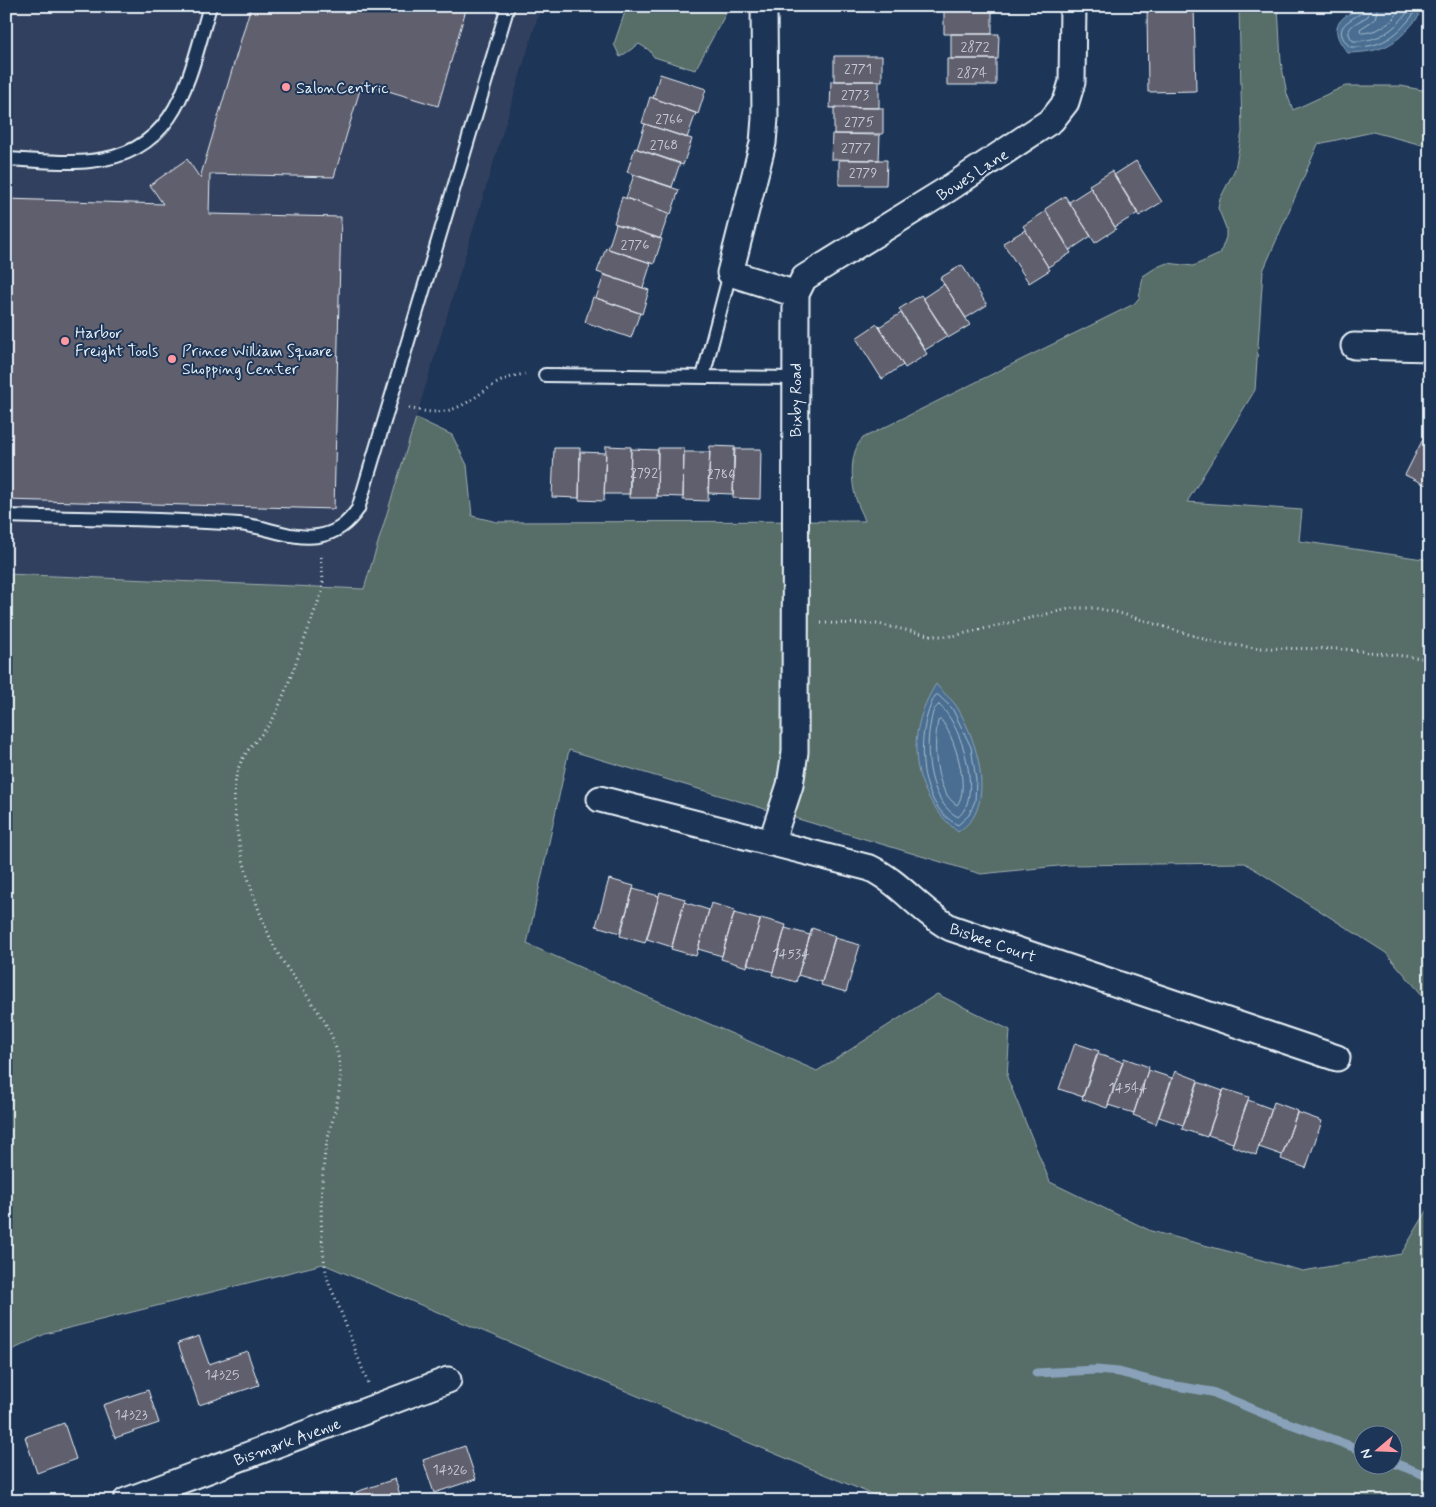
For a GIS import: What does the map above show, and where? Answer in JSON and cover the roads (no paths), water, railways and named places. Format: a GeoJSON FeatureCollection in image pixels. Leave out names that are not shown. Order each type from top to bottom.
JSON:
{"type":"FeatureCollection","features":[{"type":"Feature","properties":{"kind":"street"},"geometry":{"type":"LineString","coordinates":[[764,6],[765,118],[763,143],[730,273],[796,294]]}},
{"type":"Feature","properties":{"kind":"street","name":"Bowes Lane"},"geometry":{"type":"LineString","coordinates":[[796,294],[804,278],[948,190],[1052,120],[1066,102],[1072,82],[1073,6]]}},
{"type":"Feature","properties":{"kind":"street","name":"Bixby Road"},"geometry":{"type":"LineString","coordinates":[[771,843],[790,785],[795,752],[796,294]]}},
{"type":"Feature","properties":{"kind":"street"},"geometry":{"type":"LineString","coordinates":[[1354,346],[1430,348]]}},
{"type":"Feature","properties":{"kind":"street","name":"Bisbee Court"},"geometry":{"type":"LineString","coordinates":[[600,800],[870,868],[890,878],[925,912],[951,928],[1337,1058]]}},
{"type":"Feature","properties":{"kind":"street","name":"Bismark Avenue"},"geometry":{"type":"LineString","coordinates":[[126,1501],[448,1380]]}},
{"type":"Feature","properties":{"kind":"lane"},"geometry":{"type":"LineString","coordinates":[[6,159],[90,161],[126,153],[150,139],[169,120],[183,97],[210,6]]}},
{"type":"Feature","properties":{"kind":"lane"},"geometry":{"type":"LineString","coordinates":[[6,516],[241,524],[301,536],[318,536],[336,531],[349,521],[358,509],[508,6]]}},
{"type":"Feature","properties":{"kind":"lane"},"geometry":{"type":"LineString","coordinates":[[703,377],[730,273]]}},
{"type":"Feature","properties":{"kind":"lane"},"geometry":{"type":"LineString","coordinates":[[545,375],[796,378]]}},
{"type":"Feature","properties":{"kind":"water"},"geometry":{"type":"Polygon","coordinates":[[[1364,6],[1418,6],[1419,16],[1397,40],[1389,45],[1372,51],[1348,53],[1338,37],[1338,25],[1347,15],[1364,6]]]}},
{"type":"Feature","properties":{"kind":"water"},"geometry":{"type":"Polygon","coordinates":[[[936,684],[955,704],[963,718],[974,746],[981,775],[979,804],[969,823],[958,832],[942,817],[930,800],[922,782],[917,763],[916,743],[919,724],[936,684]]]}},
{"type":"Feature","properties":{"kind":"waterway"},"geometry":{"type":"LineString","coordinates":[[1036,1373],[1096,1370],[1119,1372],[1164,1384],[1212,1392],[1272,1417],[1354,1447]]}},
{"type":"Feature","properties":{"kind":"waterway"},"geometry":{"type":"LineString","coordinates":[[1404,1467],[1430,1477]]}},
{"type":"Feature","properties":{"kind":"place","name":"SalonCentric"},"geometry":{"type":"Point","coordinates":[286,87]}},
{"type":"Feature","properties":{"kind":"place","name":"Harbor Freight Tools"},"geometry":{"type":"Point","coordinates":[65,341]}},
{"type":"Feature","properties":{"kind":"place","name":"Prince William Square Shopping Center"},"geometry":{"type":"Point","coordinates":[172,359]}}]}
